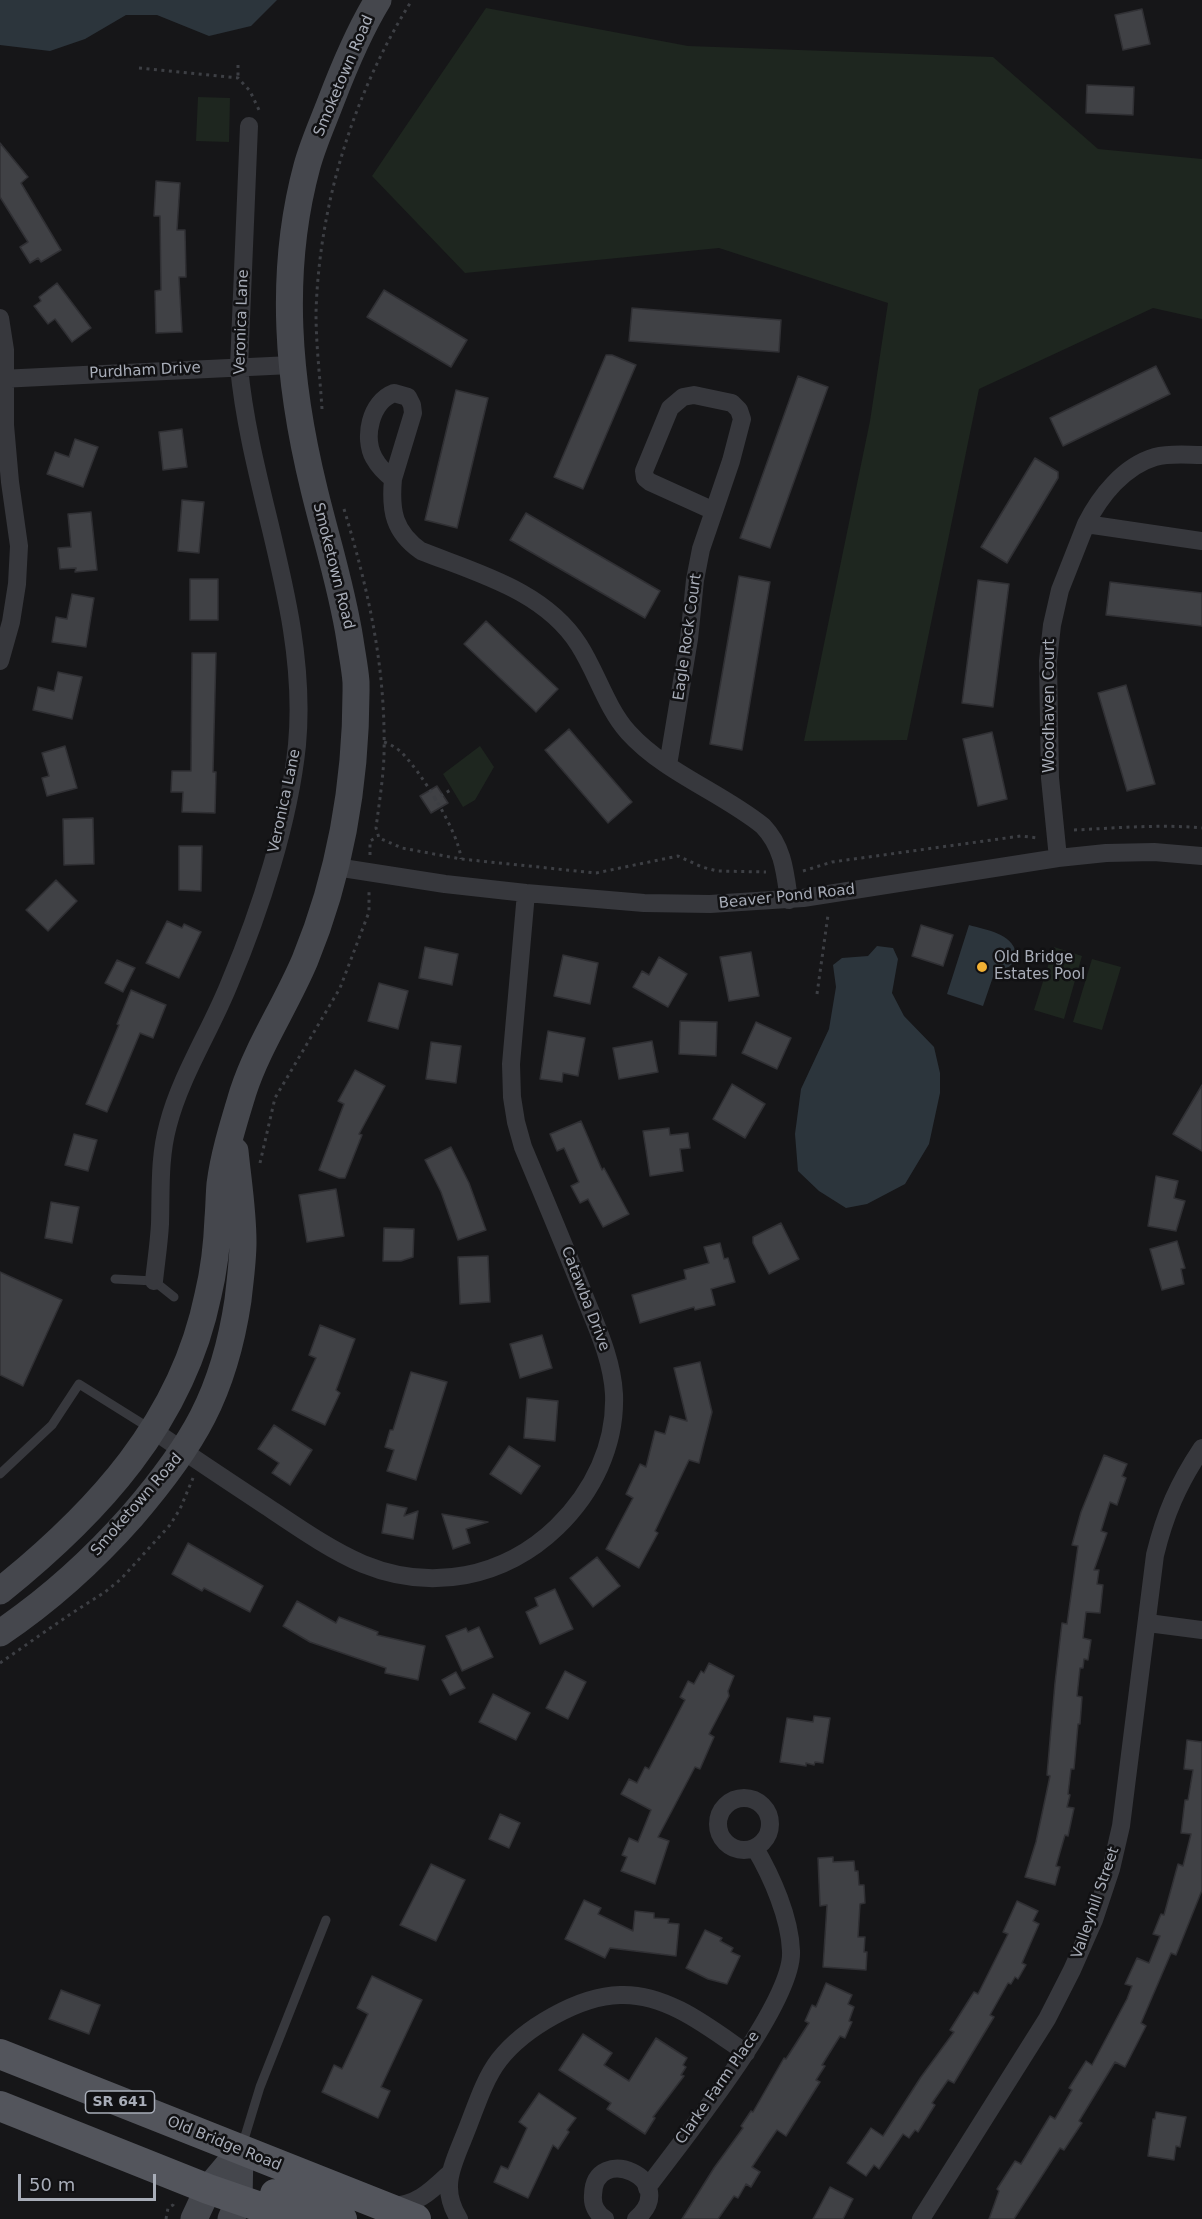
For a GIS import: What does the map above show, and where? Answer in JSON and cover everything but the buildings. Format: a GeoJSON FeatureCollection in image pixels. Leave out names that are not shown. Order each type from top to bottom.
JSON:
{"type":"FeatureCollection","features":[{"type":"Feature","properties":{"kind":"main road","name":"Smoketown Road"},"geometry":{"type":"LineString","coordinates":[[0,1591],[42,1558],[73,1528],[137,1456],[180,1382],[195,1343],[208,1297],[215,1256],[220,1183],[244,1088],[257,1056],[304,960],[324,908],[336,867],[354,748],[356,677],[347,618],[314,490],[298,416],[288,321],[290,271],[294,230],[308,160],[338,83],[378,0]]}},
{"type":"Feature","properties":{"kind":"main road","name":"Smoketown Road"},"geometry":{"type":"LineString","coordinates":[[0,1633],[31,1612],[77,1572],[140,1506],[183,1452],[215,1393],[224,1369],[234,1324],[243,1242],[232,1129]]}},
{"type":"Feature","properties":{"kind":"main road","name":"Old Bridge Road"},"geometry":{"type":"LineString","coordinates":[[0,2054],[416,2219]]}},
{"type":"Feature","properties":{"kind":"main road"},"geometry":{"type":"LineString","coordinates":[[0,2106],[236,2200],[296,2219]]}},
{"type":"Feature","properties":{"kind":"main road"},"geometry":{"type":"LineString","coordinates":[[184,2212],[208,2189],[240,2151]]}},
{"type":"Feature","properties":{"kind":"main road"},"geometry":{"type":"LineString","coordinates":[[236,2200],[240,2151]]}},
{"type":"Feature","properties":{"kind":"main road"},"geometry":{"type":"LineString","coordinates":[[236,2200],[257,2187],[342,2219]]}},
{"type":"Feature","properties":{"kind":"street","name":"Veronica Lane"},"geometry":{"type":"LineString","coordinates":[[154,1281],[160,1223],[161,1160],[167,1126],[178,1093],[230,982],[259,904],[290,789],[297,745],[299,701],[297,656],[290,613],[261,492],[242,396],[239,367],[249,126]]}},
{"type":"Feature","properties":{"kind":"street"},"geometry":{"type":"LineString","coordinates":[[0,318],[5,425],[19,546],[13,612],[0,661]]}},
{"type":"Feature","properties":{"kind":"street","name":"Purdham Drive"},"geometry":{"type":"LineString","coordinates":[[3,379],[291,364]]}},
{"type":"Feature","properties":{"kind":"street","name":"Eagle Rock Court"},"geometry":{"type":"LineString","coordinates":[[668,765],[701,549],[714,511],[731,461],[742,419],[739,410],[727,401],[694,394],[683,397],[670,408],[644,471],[645,478],[714,511]]}},
{"type":"Feature","properties":{"kind":"street","name":"Woodhaven Court"},"geometry":{"type":"LineString","coordinates":[[1058,858],[1050,778],[1048,661],[1052,625],[1060,590],[1086,524],[1095,507],[1112,485],[1134,468],[1155,457],[1202,455]]}},
{"type":"Feature","properties":{"kind":"street"},"geometry":{"type":"LineString","coordinates":[[393,479],[393,513],[399,528],[410,543],[421,551],[506,585],[543,606],[579,645],[612,711],[628,732],[668,765],[752,817],[768,831],[777,843],[784,860],[789,900]]}},
{"type":"Feature","properties":{"kind":"street"},"geometry":{"type":"LineString","coordinates":[[1086,524],[1202,541]]}},
{"type":"Feature","properties":{"kind":"street","name":"Beaver Pond Road"},"geometry":{"type":"LineString","coordinates":[[336,867],[525,893],[644,903],[710,904],[789,900],[1058,858],[1116,852],[1155,852],[1202,856]]}},
{"type":"Feature","properties":{"kind":"street","name":"Catawba Drive"},"geometry":{"type":"LineString","coordinates":[[153,1430],[307,1533],[362,1563],[418,1578],[452,1578],[471,1575],[505,1563],[548,1536],[588,1491],[608,1446],[613,1420],[614,1393],[607,1352],[523,1147],[516,1122],[512,1097],[511,1064],[525,893]]}},
{"type":"Feature","properties":{"kind":"street","name":"Valleyhill Street"},"geometry":{"type":"LineString","coordinates":[[921,2219],[1047,2019],[1094,1920],[1111,1869],[1121,1826],[1155,1555],[1163,1524],[1181,1481],[1202,1448]]}},
{"type":"Feature","properties":{"kind":"street"},"geometry":{"type":"LineString","coordinates":[[1148,1623],[1202,1630]]}},
{"type":"Feature","properties":{"kind":"street","name":"Clarke Farm Place"},"geometry":{"type":"LineString","coordinates":[[636,2219],[646,2206],[647,2188],[746,2053],[783,1988],[792,1953],[783,1910],[755,1848]]}},
{"type":"Feature","properties":{"kind":"street"},"geometry":{"type":"LineString","coordinates":[[459,2219],[450,2200],[449,2174],[489,2075],[500,2059],[539,2023],[583,2001],[621,1995],[663,2001],[705,2024],[746,2053]]}},
{"type":"Feature","properties":{"kind":"street"},"geometry":{"type":"LineString","coordinates":[[605,2219],[596,2209],[593,2200],[596,2182],[602,2175],[610,2170],[628,2169],[644,2180],[647,2188]]}},
{"type":"Feature","properties":{"kind":"street"},"geometry":{"type":"LineString","coordinates":[[383,2206],[399,2206],[421,2198],[449,2174]]}},
{"type":"Feature","properties":{"kind":"lane"},"geometry":{"type":"LineString","coordinates":[[115,1279],[154,1281],[174,1297]]}},
{"type":"Feature","properties":{"kind":"lane"},"geometry":{"type":"LineString","coordinates":[[0,1474],[52,1425],[79,1384],[153,1430]]}},
{"type":"Feature","properties":{"kind":"lane"},"geometry":{"type":"LineString","coordinates":[[240,2151],[260,2087],[326,1920]]}},
{"type":"Feature","properties":{"kind":"path"},"geometry":{"type":"LineString","coordinates":[[238,65],[238,78]]}},
{"type":"Feature","properties":{"kind":"path"},"geometry":{"type":"LineString","coordinates":[[384,742],[401,753],[434,800],[457,840],[461,859]]}},
{"type":"Feature","properties":{"kind":"path"},"geometry":{"type":"LineString","coordinates":[[434,800],[452,789]]}},
{"type":"Feature","properties":{"kind":"path"},"geometry":{"type":"LineString","coordinates":[[1072,831],[1162,826],[1202,828]]}},
{"type":"Feature","properties":{"kind":"path"},"geometry":{"type":"LineString","coordinates":[[802,871],[812,866],[832,862],[1021,836],[1035,838]]}},
{"type":"Feature","properties":{"kind":"path"},"geometry":{"type":"LineString","coordinates":[[370,841],[377,837]]}},
{"type":"Feature","properties":{"kind":"path"},"geometry":{"type":"LineString","coordinates":[[260,1166],[275,1098],[340,988],[369,912],[369,894]]}},
{"type":"Feature","properties":{"kind":"path"},"geometry":{"type":"LineString","coordinates":[[817,994],[828,915]]}},
{"type":"Feature","properties":{"kind":"path"},"geometry":{"type":"LineString","coordinates":[[0,1663],[113,1587],[170,1525],[189,1487]]}},
{"type":"Feature","properties":{"kind":"path"},"geometry":{"type":"LineString","coordinates":[[166,2219],[168,2208],[184,2212]]}},
{"type":"Feature","properties":{"kind":"shaded area"},"geometry":{"type":"Polygon","coordinates":[[[0,0],[277,0],[251,26],[209,36],[157,15],[126,15],[85,39],[50,51],[0,45],[0,0]]]}},
{"type":"Feature","properties":{"kind":"shaded area"},"geometry":{"type":"Polygon","coordinates":[[[486,8],[688,46],[993,57],[1098,149],[1202,159],[1202,319],[1153,308],[979,389],[907,740],[804,741],[870,421],[888,303],[719,248],[465,273],[372,176],[486,8]]]}},
{"type":"Feature","properties":{"kind":"shaded area"},"geometry":{"type":"Polygon","coordinates":[[[198,97],[230,98],[229,142],[196,141],[198,97]]]}},
{"type":"Feature","properties":{"kind":"shaded area"},"geometry":{"type":"Polygon","coordinates":[[[480,746],[494,767],[475,800],[463,807],[443,774],[480,746]]]}},
{"type":"Feature","properties":{"kind":"shaded area","name":"Old Bridge Estates Pool"},"geometry":{"type":"Polygon","coordinates":[[[969,925],[1004,937],[1014,946],[1016,953],[1014,961],[1009,966],[995,971],[983,1006],[947,994],[969,925]]]}},
{"type":"Feature","properties":{"kind":"shaded area"},"geometry":{"type":"Polygon","coordinates":[[[877,946],[893,948],[898,959],[892,993],[904,1016],[934,1047],[940,1073],[940,1093],[929,1144],[905,1184],[867,1204],[846,1208],[819,1191],[798,1171],[795,1134],[801,1089],[829,1029],[836,987],[833,965],[842,958],[868,956],[877,946]]]}},
{"type":"Feature","properties":{"kind":"shaded area"},"geometry":{"type":"Polygon","coordinates":[[[1054,947],[1082,956],[1064,1019],[1034,1010],[1054,947]]]}},
{"type":"Feature","properties":{"kind":"shaded area"},"geometry":{"type":"Polygon","coordinates":[[[1092,959],[1121,967],[1102,1030],[1073,1022],[1092,959]]]}},
{"type":"Feature","properties":{"kind":"place","name":"Old Bridge Estates Pool"},"geometry":{"type":"Point","coordinates":[982,967]}}]}
